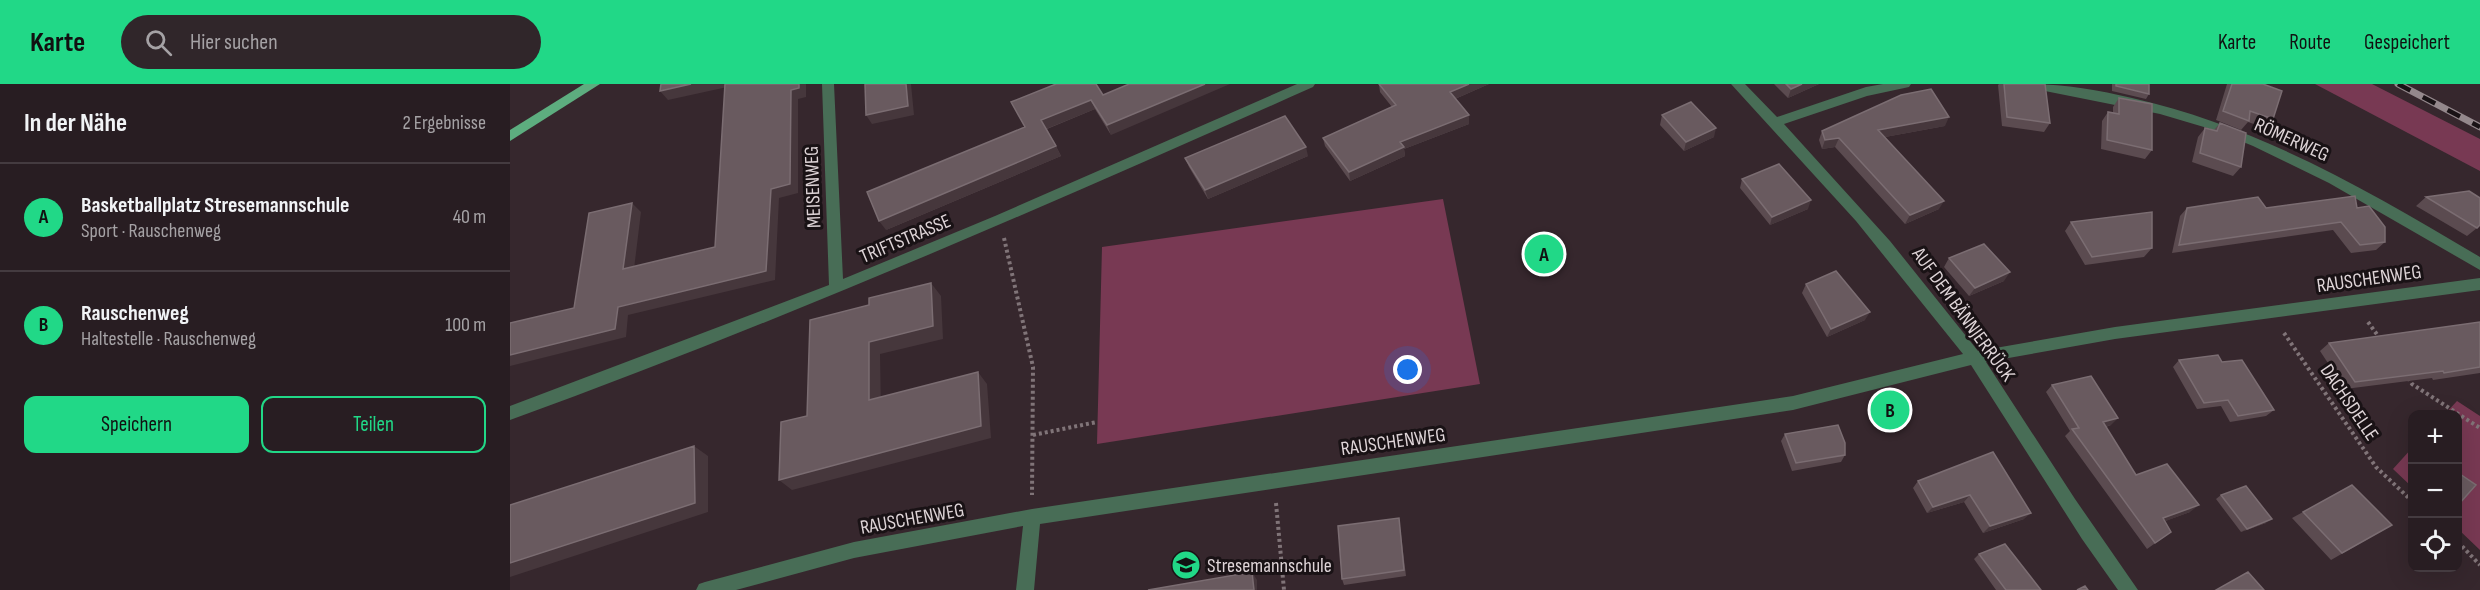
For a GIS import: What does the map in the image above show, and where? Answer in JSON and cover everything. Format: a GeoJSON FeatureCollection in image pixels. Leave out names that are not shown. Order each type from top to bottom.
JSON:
{"type":"FeatureCollection","features":[{"type":"Feature","properties":{"kind":"main road"},"geometry":{"type":"LineString","coordinates":[[510,136],[594,84]]}},
{"type":"Feature","properties":{"kind":"street","name":"MEISENWEG"},"geometry":{"type":"LineString","coordinates":[[828,84],[836,288]]}},
{"type":"Feature","properties":{"kind":"street","name":"TRIFTSTRASSE"},"geometry":{"type":"LineString","coordinates":[[510,413],[836,288],[1000,220],[1309,84]]}},
{"type":"Feature","properties":{"kind":"street","name":"AUF DEM BÄNNJERRÜCK"},"geometry":{"type":"LineString","coordinates":[[1737,84],[1775,122],[1893,253],[1975,358],[2104,559],[2129,590]]}},
{"type":"Feature","properties":{"kind":"street"},"geometry":{"type":"LineString","coordinates":[[1775,122],[1866,92],[1905,84]]}},
{"type":"Feature","properties":{"kind":"street","name":"RÖMERWEG"},"geometry":{"type":"LineString","coordinates":[[2035,84],[2179,114],[2270,148],[2358,191],[2480,264]]}},
{"type":"Feature","properties":{"kind":"street","name":"RAUSCHENWEG"},"geometry":{"type":"LineString","coordinates":[[705,590],[854,550],[1032,517],[1793,403],[1975,358],[2115,333],[2480,284]]}},
{"type":"Feature","properties":{"kind":"street"},"geometry":{"type":"LineString","coordinates":[[1025,590],[1032,517]]}},
{"type":"Feature","properties":{"kind":"path"},"geometry":{"type":"LineString","coordinates":[[1000,220],[1033,367],[1032,517]]}},
{"type":"Feature","properties":{"kind":"path"},"geometry":{"type":"LineString","coordinates":[[2354,301],[2386,348]]}},
{"type":"Feature","properties":{"kind":"path","name":"DACHSDELLE"},"geometry":{"type":"LineString","coordinates":[[2270,313],[2376,467],[2408,497]]}},
{"type":"Feature","properties":{"kind":"path"},"geometry":{"type":"LineString","coordinates":[[2406,375],[2412,384],[2480,428]]}},
{"type":"Feature","properties":{"kind":"path"},"geometry":{"type":"LineString","coordinates":[[1033,435],[1097,422]]}},
{"type":"Feature","properties":{"kind":"path"},"geometry":{"type":"LineString","coordinates":[[1274,479],[1284,590]]}},
{"type":"Feature","properties":{"kind":"path"},"geometry":{"type":"LineString","coordinates":[[2462,547],[2480,565]]}},
{"type":"Feature","properties":{"kind":"shaded area"},"geometry":{"type":"Polygon","coordinates":[[[2315,84],[2372,84],[2480,139],[2480,171],[2315,84]]]}},
{"type":"Feature","properties":{"kind":"shaded area"},"geometry":{"type":"Polygon","coordinates":[[[1443,199],[1480,384],[1097,444],[1102,247],[1443,199]]]}},
{"type":"Feature","properties":{"kind":"shaded area"},"geometry":{"type":"Polygon","coordinates":[[[2457,401],[2480,416],[2480,550],[2462,533],[2462,410],[2449,410],[2457,401]]]}},
{"type":"Feature","properties":{"kind":"shaded area"},"geometry":{"type":"Polygon","coordinates":[[[2408,452],[2408,483],[2393,469],[2408,452]]]}},
{"type":"Feature","properties":{"kind":"building"},"geometry":{"type":"Polygon","coordinates":[[[661,84],[691,84],[660,91],[661,84]]]}},
{"type":"Feature","properties":{"kind":"building"},"geometry":{"type":"Polygon","coordinates":[[[725,84],[799,84],[799,88],[791,90],[790,184],[771,189],[766,271],[618,307],[615,329],[510,355],[510,323],[574,308],[589,213],[632,203],[623,269],[715,247],[725,84]]]}},
{"type":"Feature","properties":{"kind":"building"},"geometry":{"type":"Polygon","coordinates":[[[865,84],[906,84],[908,106],[866,115],[865,84]]]}},
{"type":"Feature","properties":{"kind":"building"},"geometry":{"type":"Polygon","coordinates":[[[1056,84],[1096,84],[1103,95],[1129,84],[1205,84],[1107,125],[1091,100],[1041,120],[1056,146],[879,221],[867,192],[1025,127],[1011,102],[1056,84]]]}},
{"type":"Feature","properties":{"kind":"building"},"geometry":{"type":"Polygon","coordinates":[[[1379,84],[1469,84],[1450,92],[1469,115],[1400,142],[1404,147],[1349,172],[1323,138],[1396,105],[1379,84]]]}},
{"type":"Feature","properties":{"kind":"building"},"geometry":{"type":"Polygon","coordinates":[[[1786,84],[1802,84],[1791,89],[1786,84]]]}},
{"type":"Feature","properties":{"kind":"building"},"geometry":{"type":"Polygon","coordinates":[[[2004,84],[2045,84],[2050,123],[2007,117],[2004,84]]]}},
{"type":"Feature","properties":{"kind":"building"},"geometry":{"type":"Polygon","coordinates":[[[2116,84],[2149,84],[2149,94],[2116,86],[2116,84]]]}},
{"type":"Feature","properties":{"kind":"building"},"geometry":{"type":"Polygon","coordinates":[[[2232,84],[2263,84],[2282,91],[2273,119],[2250,111],[2249,121],[2223,111],[2232,84]]]}},
{"type":"Feature","properties":{"kind":"building"},"geometry":{"type":"Polygon","coordinates":[[[1931,89],[1949,117],[1878,130],[1944,201],[1910,215],[1839,138],[1825,140],[1822,131],[1901,95],[1931,89]]]}},
{"type":"Feature","properties":{"kind":"building"},"geometry":{"type":"Polygon","coordinates":[[[2119,98],[2152,104],[2152,150],[2107,140],[2108,112],[2119,114],[2119,98]]]}},
{"type":"Feature","properties":{"kind":"building"},"geometry":{"type":"Polygon","coordinates":[[[1691,102],[1716,128],[1686,142],[1662,115],[1691,102]]]}},
{"type":"Feature","properties":{"kind":"building"},"geometry":{"type":"Polygon","coordinates":[[[1285,116],[1306,147],[1205,190],[1185,158],[1285,116]]]}},
{"type":"Feature","properties":{"kind":"building"},"geometry":{"type":"Polygon","coordinates":[[[2220,123],[2246,133],[2241,167],[2200,153],[2205,128],[2217,131],[2220,123]]]}},
{"type":"Feature","properties":{"kind":"building"},"geometry":{"type":"Polygon","coordinates":[[[1779,164],[1811,200],[1772,217],[1742,179],[1779,164]]]}},
{"type":"Feature","properties":{"kind":"building"},"geometry":{"type":"Polygon","coordinates":[[[2469,191],[2480,198],[2480,225],[2477,228],[2426,197],[2469,191]]]}},
{"type":"Feature","properties":{"kind":"building"},"geometry":{"type":"Polygon","coordinates":[[[2355,196],[2357,208],[2369,206],[2385,227],[2385,242],[2360,245],[2341,222],[2179,245],[2187,208],[2258,197],[2266,208],[2355,196]]]}},
{"type":"Feature","properties":{"kind":"building"},"geometry":{"type":"Polygon","coordinates":[[[2152,212],[2152,248],[2092,257],[2071,222],[2152,212]]]}},
{"type":"Feature","properties":{"kind":"building"},"geometry":{"type":"Polygon","coordinates":[[[1984,244],[2010,272],[1975,288],[1949,258],[1984,244]]]}},
{"type":"Feature","properties":{"kind":"building"},"geometry":{"type":"Polygon","coordinates":[[[1836,271],[1870,312],[1831,329],[1806,284],[1836,271]]]}},
{"type":"Feature","properties":{"kind":"building"},"geometry":{"type":"Polygon","coordinates":[[[931,283],[933,326],[869,342],[869,400],[978,372],[981,426],[779,480],[781,422],[807,416],[810,320],[869,305],[869,298],[931,283]]]}},
{"type":"Feature","properties":{"kind":"building"},"geometry":{"type":"Polygon","coordinates":[[[2480,322],[2480,367],[2444,373],[2443,371],[2355,382],[2329,343],[2480,322]]]}},
{"type":"Feature","properties":{"kind":"building"},"geometry":{"type":"Polygon","coordinates":[[[2218,355],[2222,362],[2242,360],[2274,410],[2238,416],[2228,400],[2204,403],[2179,360],[2218,355]]]}},
{"type":"Feature","properties":{"kind":"building"},"geometry":{"type":"Polygon","coordinates":[[[2091,376],[2118,418],[2103,422],[2136,475],[2167,464],[2199,505],[2163,518],[2171,532],[2155,543],[2072,429],[2079,428],[2052,385],[2091,376]]]}},
{"type":"Feature","properties":{"kind":"building"},"geometry":{"type":"Polygon","coordinates":[[[1838,425],[1845,443],[1845,455],[1796,463],[1785,434],[1838,425]]]}},
{"type":"Feature","properties":{"kind":"building"},"geometry":{"type":"Polygon","coordinates":[[[694,446],[695,503],[510,563],[510,505],[694,446]]]}},
{"type":"Feature","properties":{"kind":"building"},"geometry":{"type":"Polygon","coordinates":[[[1993,452],[2031,513],[1990,526],[1970,495],[1933,507],[1918,481],[1993,452]]]}},
{"type":"Feature","properties":{"kind":"building"},"geometry":{"type":"Polygon","coordinates":[[[2462,475],[2476,485],[2462,501],[2462,475]]]}},
{"type":"Feature","properties":{"kind":"building"},"geometry":{"type":"Polygon","coordinates":[[[2352,485],[2392,525],[2342,553],[2303,512],[2352,485]]]}},
{"type":"Feature","properties":{"kind":"building"},"geometry":{"type":"Polygon","coordinates":[[[2246,486],[2272,519],[2247,529],[2221,495],[2246,486]]]}},
{"type":"Feature","properties":{"kind":"building"},"geometry":{"type":"Polygon","coordinates":[[[1399,518],[1404,570],[1342,579],[1338,526],[1399,518]]]}},
{"type":"Feature","properties":{"kind":"building"},"geometry":{"type":"Polygon","coordinates":[[[2005,544],[2041,590],[2006,590],[1979,554],[2005,544]]]}},
{"type":"Feature","properties":{"kind":"building"},"geometry":{"type":"Polygon","coordinates":[[[1252,572],[1254,590],[1148,590],[1252,572]]]}},
{"type":"Feature","properties":{"kind":"building"},"geometry":{"type":"Polygon","coordinates":[[[2248,572],[2264,590],[2216,590],[2248,572]]]}},
{"type":"Feature","properties":{"kind":"railway"},"geometry":{"type":"LineString","coordinates":[[2398,84],[2480,127]]}},
{"type":"Feature","properties":{"kind":"place","name":"Basketballplatz Stresemannschule"},"geometry":{"type":"Point","coordinates":[1544,254]}},
{"type":"Feature","properties":{"kind":"place","name":"Rauschenweg"},"geometry":{"type":"Point","coordinates":[1890,410]}},
{"type":"Feature","properties":{"kind":"place","name":"Stresemannschule"},"geometry":{"type":"Point","coordinates":[1186,565]}}]}
